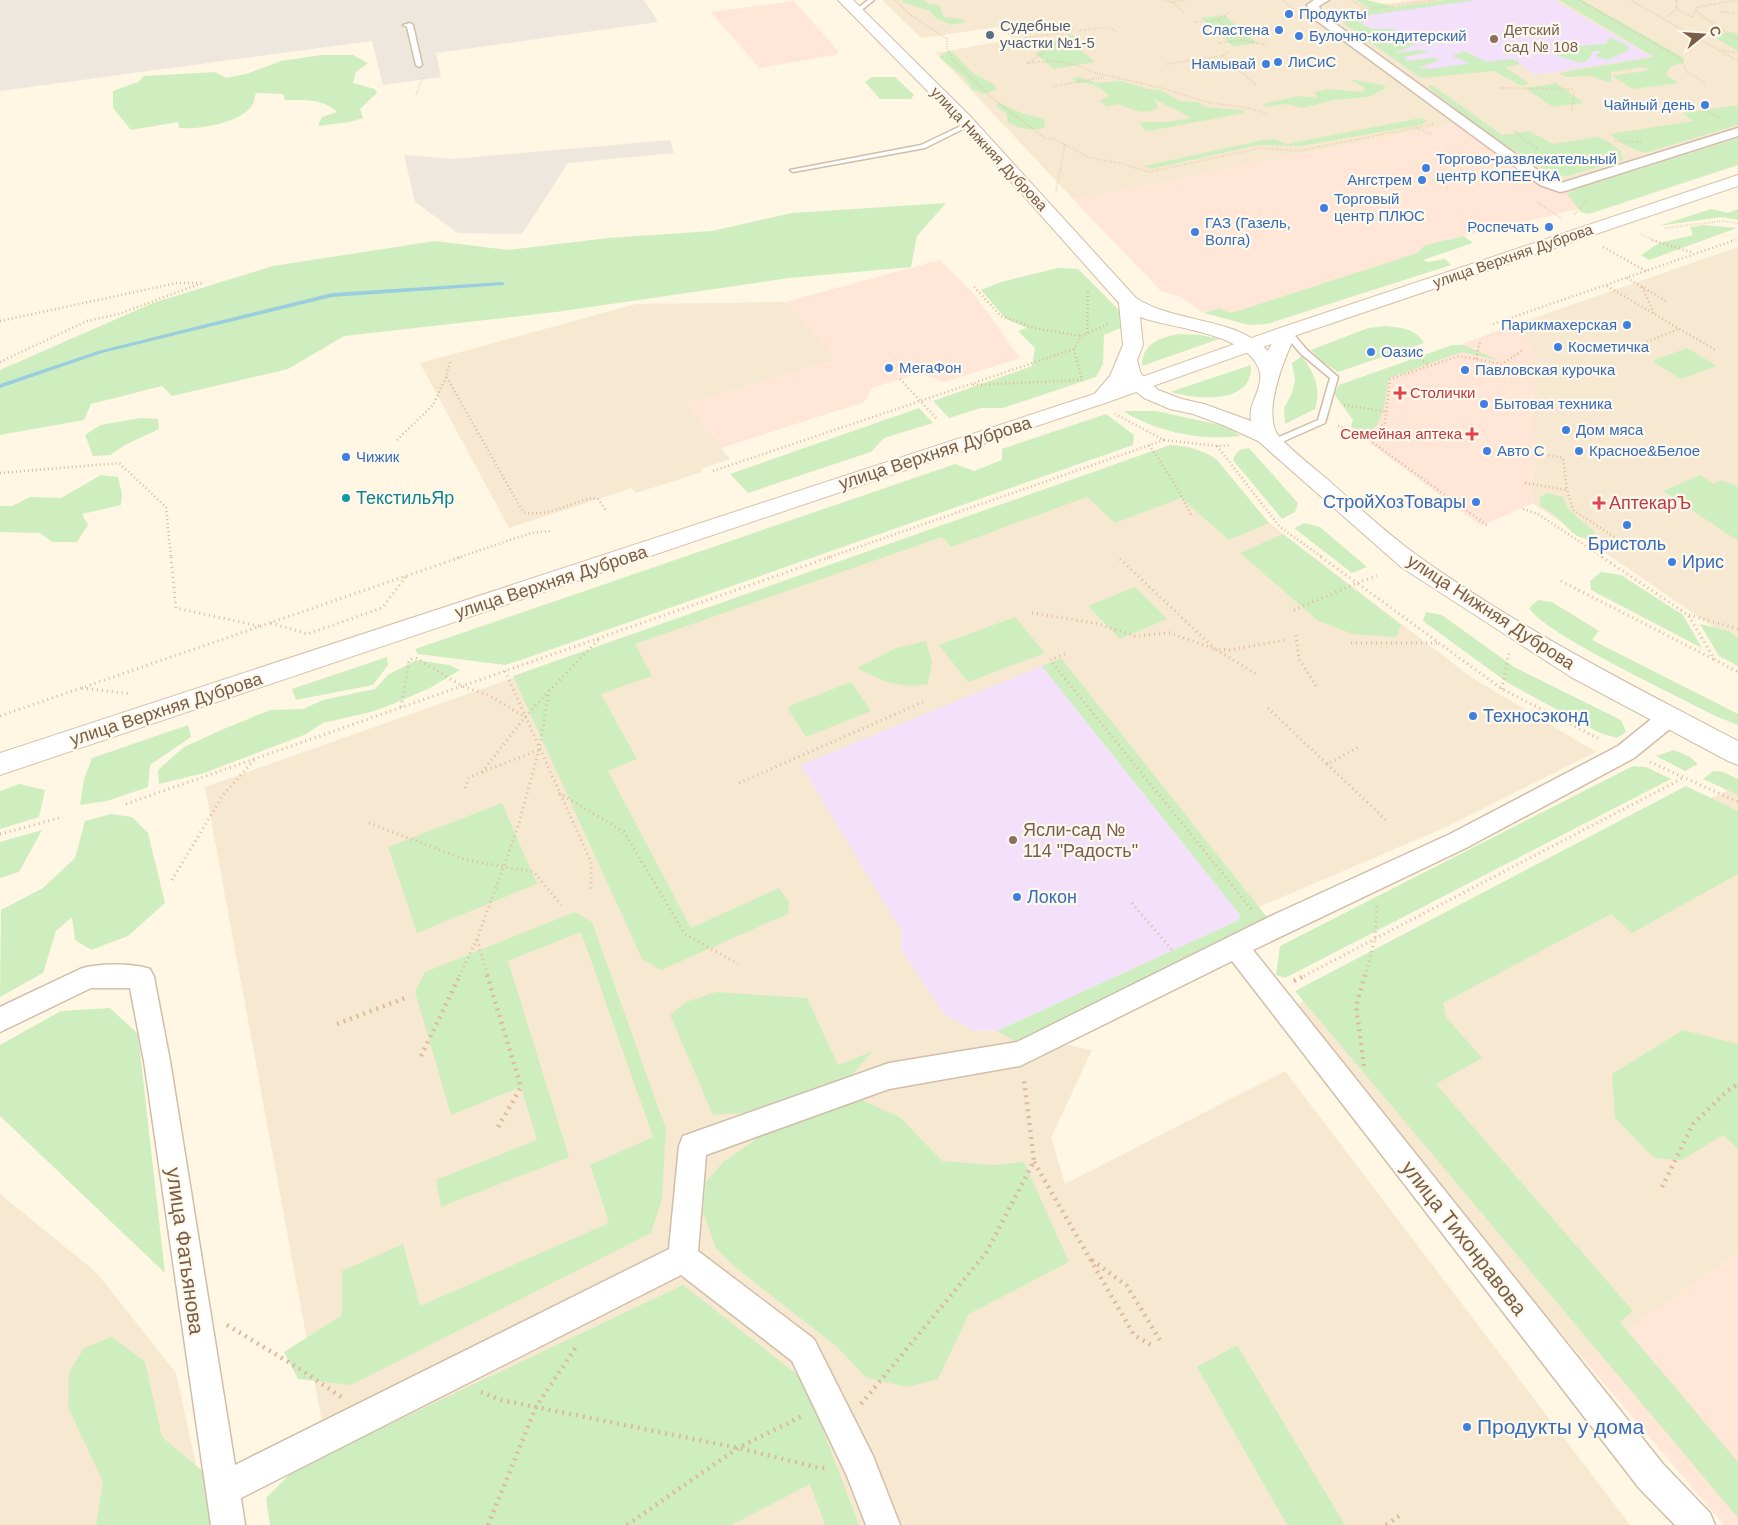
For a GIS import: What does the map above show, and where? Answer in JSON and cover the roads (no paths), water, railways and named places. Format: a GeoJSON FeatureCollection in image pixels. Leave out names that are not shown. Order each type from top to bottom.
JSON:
{"type":"FeatureCollection","features":[{"type":"Feature","properties":{"kind":"street"},"geometry":{"type":"LineString","coordinates":[[1323,0],[1312,5],[1317,16],[1457,120],[1545,182],[1560,188],[1738,132]]}},
{"type":"Feature","properties":{"kind":"street","name":"улица Нижняя Дуброва"},"geometry":{"type":"LineString","coordinates":[[851,6],[968,124],[1129,302],[1146,313],[1223,332],[1251,345],[1264,357],[1268,364],[1269,382]]}},
{"type":"Feature","properties":{"kind":"street","name":"улица Верхняя Дуброва"},"geometry":{"type":"LineString","coordinates":[[1108,406],[1139,385],[1287,332],[1738,180]]}},
{"type":"Feature","properties":{"kind":"street"},"geometry":{"type":"LineString","coordinates":[[1129,302],[1131,376],[1139,385]]}},
{"type":"Feature","properties":{"kind":"street"},"geometry":{"type":"LineString","coordinates":[[1130,352],[1156,331],[1178,327],[1201,328]]}},
{"type":"Feature","properties":{"kind":"street","name":"улица Верхняя Дуброва"},"geometry":{"type":"LineString","coordinates":[[1223,332],[1259,336],[1287,332]]}},
{"type":"Feature","properties":{"kind":"street"},"geometry":{"type":"LineString","coordinates":[[1270,439],[1260,414],[1279,345],[1287,332]]}},
{"type":"Feature","properties":{"kind":"street","name":"улица Верхняя Дуброва"},"geometry":{"type":"LineString","coordinates":[[1108,406],[1130,352]]}},
{"type":"Feature","properties":{"kind":"street","name":"улица Верхняя Дуброва"},"geometry":{"type":"LineString","coordinates":[[0,764],[1108,406],[1146,399],[1187,406],[1224,408],[1249,402],[1269,382]]}},
{"type":"Feature","properties":{"kind":"street","name":"улица Нижняя Дуброва"},"geometry":{"type":"LineString","coordinates":[[1139,385],[1151,394],[1231,420],[1270,439],[1339,502],[1410,561],[1580,670],[1738,754]]}},
{"type":"Feature","properties":{"kind":"street"},"geometry":{"type":"LineString","coordinates":[[683,1258],[693,1146],[889,1076],[1020,1054],[1458,840],[1626,752],[1668,718]]}},
{"type":"Feature","properties":{"kind":"street","name":"улица Тихонравова"},"geometry":{"type":"LineString","coordinates":[[1236,947],[1651,1476],[1698,1525]]}},
{"type":"Feature","properties":{"kind":"street","name":"улица Фатьянова"},"geometry":{"type":"LineString","coordinates":[[0,1020],[89,977],[141,977],[158,1061],[196,1329],[228,1525]]}},
{"type":"Feature","properties":{"kind":"street"},"geometry":{"type":"LineString","coordinates":[[221,1490],[683,1258]]}},
{"type":"Feature","properties":{"kind":"street"},"geometry":{"type":"LineString","coordinates":[[683,1258],[803,1350],[861,1468],[883,1525]]}},
{"type":"Feature","properties":{"kind":"lane"},"geometry":{"type":"LineString","coordinates":[[851,6],[871,0]]}},
{"type":"Feature","properties":{"kind":"lane"},"geometry":{"type":"LineString","coordinates":[[406,25],[410,25],[420,65]]}},
{"type":"Feature","properties":{"kind":"lane"},"geometry":{"type":"LineString","coordinates":[[794,170],[923,148],[968,124]]}},
{"type":"Feature","properties":{"kind":"lane"},"geometry":{"type":"LineString","coordinates":[[1270,439],[1322,422],[1334,377],[1304,352],[1287,332]]}},
{"type":"Feature","properties":{"kind":"waterway"},"geometry":{"type":"LineString","coordinates":[[0,386],[100,352],[332,295],[502,284]]}},
{"type":"Feature","properties":{"kind":"place","name":"Продукты"},"geometry":{"type":"Point","coordinates":[1289,14]}},
{"type":"Feature","properties":{"kind":"place","name":"Сластена"},"geometry":{"type":"Point","coordinates":[1279,30]}},
{"type":"Feature","properties":{"kind":"place","name":"Судебные участки №1-5"},"geometry":{"type":"Point","coordinates":[990,35]}},
{"type":"Feature","properties":{"kind":"place","name":"Булочно-кондитерский"},"geometry":{"type":"Point","coordinates":[1299,36]}},
{"type":"Feature","properties":{"kind":"place","name":"Детский сад № 108"},"geometry":{"type":"Point","coordinates":[1494,39]}},
{"type":"Feature","properties":{"kind":"place","name":"ЛиСиС"},"geometry":{"type":"Point","coordinates":[1278,62]}},
{"type":"Feature","properties":{"kind":"place","name":"Намывай"},"geometry":{"type":"Point","coordinates":[1266,64]}},
{"type":"Feature","properties":{"kind":"place","name":"Чайный день"},"geometry":{"type":"Point","coordinates":[1705,105]}},
{"type":"Feature","properties":{"kind":"place","name":"Торгово-развлекательный центр КОПЕЕЧКА"},"geometry":{"type":"Point","coordinates":[1426,168]}},
{"type":"Feature","properties":{"kind":"place","name":"Ангстрем"},"geometry":{"type":"Point","coordinates":[1422,180]}},
{"type":"Feature","properties":{"kind":"place","name":"Торговый центр ПЛЮС"},"geometry":{"type":"Point","coordinates":[1324,208]}},
{"type":"Feature","properties":{"kind":"place","name":"Роспечать"},"geometry":{"type":"Point","coordinates":[1549,227]}},
{"type":"Feature","properties":{"kind":"place","name":"ГАЗ (Газель, Волга)"},"geometry":{"type":"Point","coordinates":[1195,232]}},
{"type":"Feature","properties":{"kind":"place","name":"Парикмахерская"},"geometry":{"type":"Point","coordinates":[1627,325]}},
{"type":"Feature","properties":{"kind":"place","name":"Косметичка"},"geometry":{"type":"Point","coordinates":[1558,347]}},
{"type":"Feature","properties":{"kind":"place","name":"Оазис"},"geometry":{"type":"Point","coordinates":[1371,352]}},
{"type":"Feature","properties":{"kind":"place","name":"МегаФон"},"geometry":{"type":"Point","coordinates":[889,368]}},
{"type":"Feature","properties":{"kind":"place","name":"Павловская курочка"},"geometry":{"type":"Point","coordinates":[1465,370]}},
{"type":"Feature","properties":{"kind":"place","name":"Столички"},"geometry":{"type":"Point","coordinates":[1400,393]}},
{"type":"Feature","properties":{"kind":"place","name":"Бытовая техника"},"geometry":{"type":"Point","coordinates":[1484,404]}},
{"type":"Feature","properties":{"kind":"place","name":"Дом мяса"},"geometry":{"type":"Point","coordinates":[1566,430]}},
{"type":"Feature","properties":{"kind":"place","name":"Семейная аптека"},"geometry":{"type":"Point","coordinates":[1472,434]}},
{"type":"Feature","properties":{"kind":"place","name":"Авто С"},"geometry":{"type":"Point","coordinates":[1487,451]}},
{"type":"Feature","properties":{"kind":"place","name":"Красное&Белое"},"geometry":{"type":"Point","coordinates":[1579,451]}},
{"type":"Feature","properties":{"kind":"place","name":"Чижик"},"geometry":{"type":"Point","coordinates":[346,457]}},
{"type":"Feature","properties":{"kind":"place","name":"ТекстильЯр"},"geometry":{"type":"Point","coordinates":[346,498]}},
{"type":"Feature","properties":{"kind":"place","name":"СтройХозТовары"},"geometry":{"type":"Point","coordinates":[1476,502]}},
{"type":"Feature","properties":{"kind":"place","name":"АптекарЪ"},"geometry":{"type":"Point","coordinates":[1599,503]}},
{"type":"Feature","properties":{"kind":"place","name":"Бристоль"},"geometry":{"type":"Point","coordinates":[1627,525]}},
{"type":"Feature","properties":{"kind":"place","name":"Ирис"},"geometry":{"type":"Point","coordinates":[1672,562]}},
{"type":"Feature","properties":{"kind":"place","name":"Техносэконд"},"geometry":{"type":"Point","coordinates":[1473,716]}},
{"type":"Feature","properties":{"kind":"place","name":"Ясли-сад № 114 \"Радость\""},"geometry":{"type":"Point","coordinates":[1013,840]}},
{"type":"Feature","properties":{"kind":"place","name":"Локон"},"geometry":{"type":"Point","coordinates":[1017,897]}},
{"type":"Feature","properties":{"kind":"place","name":"Продукты у дома"},"geometry":{"type":"Point","coordinates":[1467,1427]}}]}
